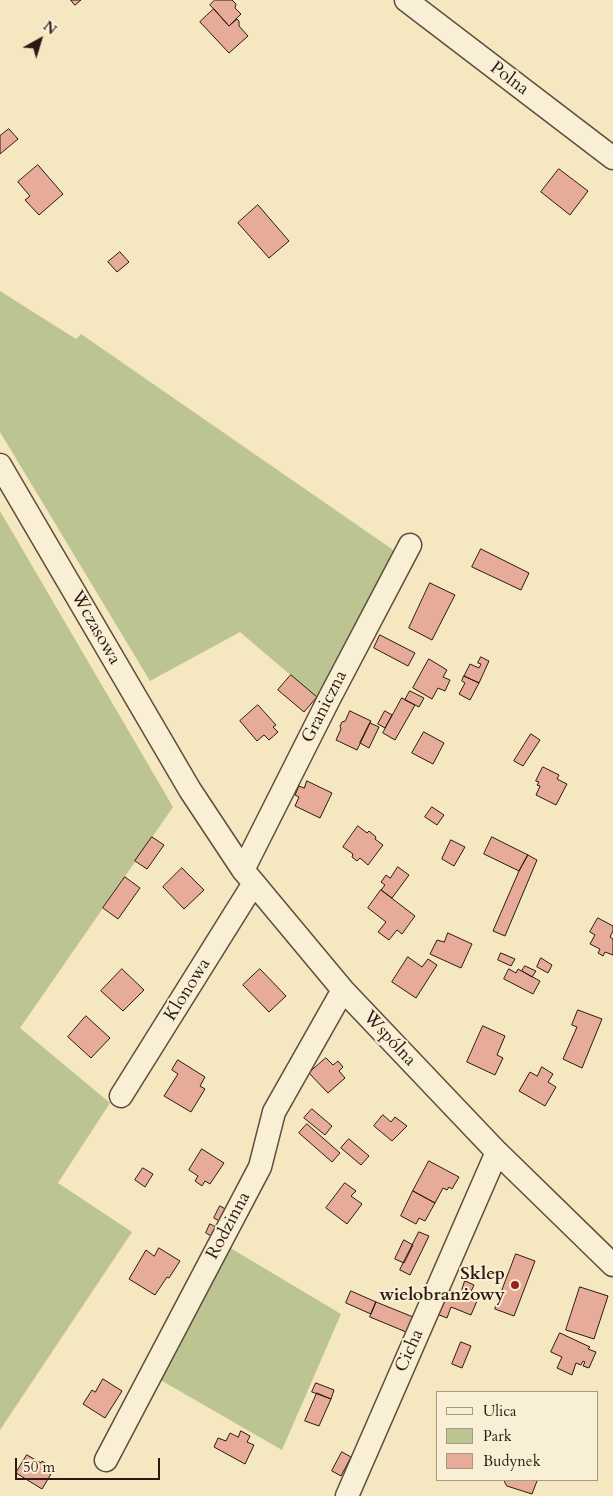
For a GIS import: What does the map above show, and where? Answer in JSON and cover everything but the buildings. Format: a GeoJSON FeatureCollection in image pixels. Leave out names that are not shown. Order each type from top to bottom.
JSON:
{"type":"FeatureCollection","features":[{"type":"Feature","properties":{"kind":"street","name":"Polna"},"geometry":{"type":"LineString","coordinates":[[406,0],[613,158]]}},
{"type":"Feature","properties":{"kind":"street","name":"Wczasowa"},"geometry":{"type":"LineString","coordinates":[[0,465],[190,790]]}},
{"type":"Feature","properties":{"kind":"street","name":"Graniczna"},"geometry":{"type":"LineString","coordinates":[[248,877],[329,699],[410,545]]}},
{"type":"Feature","properties":{"kind":"street","name":"Wspólna"},"geometry":{"type":"LineString","coordinates":[[190,790],[248,877],[343,990],[498,1152],[613,1265]]}},
{"type":"Feature","properties":{"kind":"street","name":"Klonowa"},"geometry":{"type":"LineString","coordinates":[[122,1096],[248,877]]}},
{"type":"Feature","properties":{"kind":"street","name":"Rodzinna"},"geometry":{"type":"LineString","coordinates":[[106,1460],[260,1167],[274,1112],[343,990]]}},
{"type":"Feature","properties":{"kind":"street","name":"Cicha"},"geometry":{"type":"LineString","coordinates":[[347,1496],[498,1152]]}},
{"type":"Feature","properties":{"kind":"green space"},"geometry":{"type":"Polygon","coordinates":[[[0,291],[76,339],[81,334],[399,554],[321,701],[240,632],[150,681],[0,432],[0,291]]]}},
{"type":"Feature","properties":{"kind":"green space"},"geometry":{"type":"Polygon","coordinates":[[[0,511],[173,807],[20,1028],[110,1103],[58,1183],[132,1232],[0,1430],[0,511]]]}},
{"type":"Feature","properties":{"kind":"green space"},"geometry":{"type":"Polygon","coordinates":[[[227,1246],[341,1314],[282,1450],[157,1378],[227,1246]]]}},
{"type":"Feature","properties":{"kind":"place","name":"Sklep wielobranżowy"},"geometry":{"type":"Point","coordinates":[515,1285]}}]}
